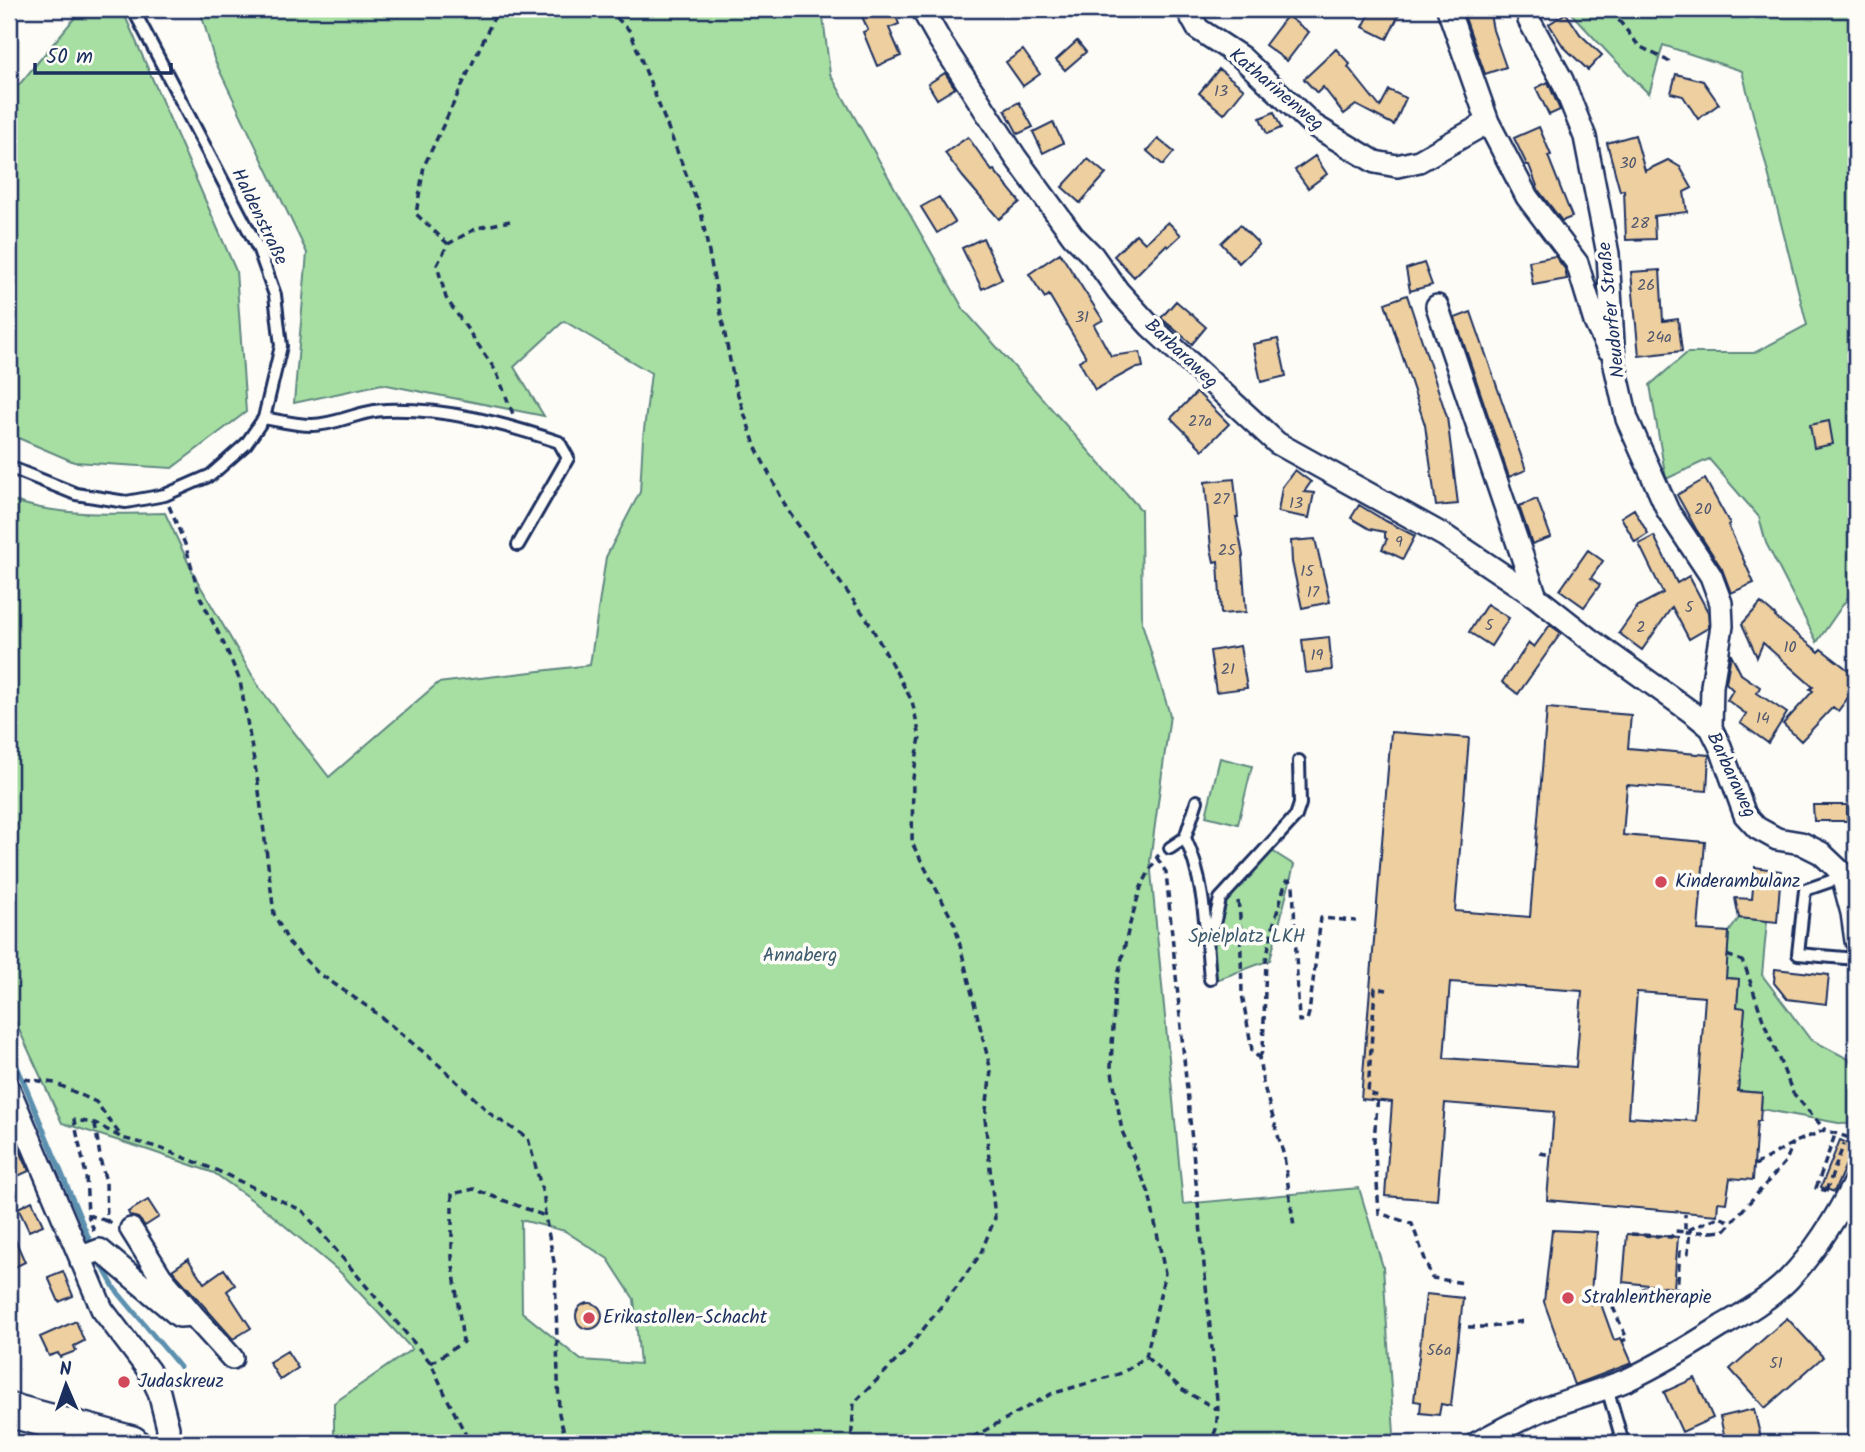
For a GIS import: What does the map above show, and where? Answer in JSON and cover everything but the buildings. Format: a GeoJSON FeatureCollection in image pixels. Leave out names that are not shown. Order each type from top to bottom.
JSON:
{"type":"FeatureCollection","features":[{"type":"Feature","properties":{"kind":"main road"},"geometry":{"type":"LineString","coordinates":[[9,1410],[132,1443]]}},
{"type":"Feature","properties":{"kind":"street","name":"Barbaraweg"},"geometry":{"type":"LineString","coordinates":[[922,9],[1024,169],[1073,236],[1093,256],[1150,326],[1277,443],[1445,536],[1536,597],[1693,713],[1711,728],[1745,815],[1757,828],[1777,839],[1801,843],[1821,853],[1841,872]]}},
{"type":"Feature","properties":{"kind":"street","name":"Katharinenweg"},"geometry":{"type":"LineString","coordinates":[[1187,9],[1198,29],[1241,57],[1314,125],[1375,162],[1397,166],[1419,160],[1488,122]]}},
{"type":"Feature","properties":{"kind":"street"},"geometry":{"type":"LineString","coordinates":[[1448,9],[1488,122],[1527,197],[1577,263],[1595,322],[1614,361]]}},
{"type":"Feature","properties":{"kind":"street","name":"Neudorfer Straße"},"geometry":{"type":"LineString","coordinates":[[1528,9],[1529,20],[1562,80],[1585,137],[1608,254],[1614,361],[1627,419],[1668,511],[1711,576],[1721,603],[1722,626],[1713,686],[1711,728]]}},
{"type":"Feature","properties":{"kind":"street"},"geometry":{"type":"LineString","coordinates":[[1437,306],[1536,597]]}},
{"type":"Feature","properties":{"kind":"street"},"geometry":{"type":"LineString","coordinates":[[1841,872],[1856,941]]}},
{"type":"Feature","properties":{"kind":"street"},"geometry":{"type":"LineString","coordinates":[[17,1084],[89,1255],[102,1309],[149,1371],[159,1392],[168,1428],[167,1443]]}},
{"type":"Feature","properties":{"kind":"street"},"geometry":{"type":"LineString","coordinates":[[1477,1443],[1546,1409],[1631,1378],[1693,1345],[1761,1302],[1786,1282],[1812,1252],[1856,1179]]}},
{"type":"Feature","properties":{"kind":"street"},"geometry":{"type":"LineString","coordinates":[[131,1229],[161,1277],[232,1359]]}},
{"type":"Feature","properties":{"kind":"street"},"geometry":{"type":"LineString","coordinates":[[89,1255],[179,1316],[193,1315]]}},
{"type":"Feature","properties":{"kind":"lane","name":"Haldenstraße"},"geometry":{"type":"LineString","coordinates":[[9,467],[76,494],[126,502],[165,495],[211,475],[246,444],[264,418],[281,346],[275,295],[259,250],[133,9]]}},
{"type":"Feature","properties":{"kind":"lane"},"geometry":{"type":"LineString","coordinates":[[264,418],[313,425],[383,410],[447,412],[519,429],[559,442],[568,458],[518,545]]}},
{"type":"Feature","properties":{"kind":"lane"},"geometry":{"type":"LineString","coordinates":[[1206,934],[1214,924],[1220,900],[1296,816],[1300,804],[1299,761]]}},
{"type":"Feature","properties":{"kind":"lane"},"geometry":{"type":"LineString","coordinates":[[1170,848],[1185,838],[1196,801]]}},
{"type":"Feature","properties":{"kind":"lane"},"geometry":{"type":"LineString","coordinates":[[1185,838],[1193,855],[1206,934],[1210,979]]}},
{"type":"Feature","properties":{"kind":"lane"},"geometry":{"type":"LineString","coordinates":[[1841,872],[1831,881],[1805,890],[1798,954],[1856,959]]}},
{"type":"Feature","properties":{"kind":"lane"},"geometry":{"type":"LineString","coordinates":[[1606,1388],[1623,1443]]}},
{"type":"Feature","properties":{"kind":"path"},"geometry":{"type":"LineString","coordinates":[[448,244],[416,214],[425,166],[498,9]]}},
{"type":"Feature","properties":{"kind":"path"},"geometry":{"type":"LineString","coordinates":[[608,9],[630,31],[701,212],[735,386],[756,448],[788,511],[867,619],[912,701],[920,737],[913,778],[912,843],[955,925],[990,1071],[985,1118],[995,1219],[980,1255],[958,1285],[906,1350],[854,1403],[851,1443]]}},
{"type":"Feature","properties":{"kind":"path"},"geometry":{"type":"LineString","coordinates":[[1615,9],[1617,18],[1639,46],[1672,63]]}},
{"type":"Feature","properties":{"kind":"path"},"geometry":{"type":"LineString","coordinates":[[510,221],[477,229],[448,244],[437,265],[446,298],[496,371],[519,429]]}},
{"type":"Feature","properties":{"kind":"path"},"geometry":{"type":"LineString","coordinates":[[165,495],[200,597],[240,681],[258,783],[274,914],[289,943],[317,972],[375,1012],[493,1116],[528,1138],[544,1198],[555,1267],[559,1414],[566,1443]]}},
{"type":"Feature","properties":{"kind":"path"},"geometry":{"type":"LineString","coordinates":[[961,1443],[1051,1394],[1122,1373],[1146,1357],[1165,1273],[1149,1193],[1122,1131],[1111,1066],[1115,989],[1126,939],[1141,887],[1157,857],[1170,848]]}},
{"type":"Feature","properties":{"kind":"path"},"geometry":{"type":"LineString","coordinates":[[1157,857],[1166,872],[1218,1410],[1211,1443]]}},
{"type":"Feature","properties":{"kind":"path"},"geometry":{"type":"LineString","coordinates":[[1259,1058],[1263,1050],[1266,960],[1286,881],[1290,880],[1293,884],[1299,1021],[1307,1020],[1309,1013],[1321,918],[1356,921]]}},
{"type":"Feature","properties":{"kind":"path"},"geometry":{"type":"LineString","coordinates":[[1235,881],[1240,916],[1242,994],[1252,1049],[1259,1058],[1263,1083],[1284,1156],[1294,1227]]}},
{"type":"Feature","properties":{"kind":"path"},"geometry":{"type":"LineString","coordinates":[[1727,955],[1742,961],[1793,1093],[1825,1130]]}},
{"type":"Feature","properties":{"kind":"path"},"geometry":{"type":"LineString","coordinates":[[1387,990],[1375,988],[1368,1093],[1378,1096],[1374,1139],[1379,1213],[1412,1224],[1432,1278],[1464,1283]]}},
{"type":"Feature","properties":{"kind":"path"},"geometry":{"type":"LineString","coordinates":[[17,1084],[55,1083],[96,1102],[122,1138]]}},
{"type":"Feature","properties":{"kind":"path"},"geometry":{"type":"LineString","coordinates":[[89,1255],[86,1175],[74,1120],[95,1123],[122,1138],[157,1147],[216,1170],[303,1211],[432,1363],[470,1443]]}},
{"type":"Feature","properties":{"kind":"path"},"geometry":{"type":"LineString","coordinates":[[95,1123],[106,1182],[107,1221]]}},
{"type":"Feature","properties":{"kind":"path"},"geometry":{"type":"LineString","coordinates":[[1755,1165],[1793,1143],[1825,1130],[1856,1139],[1849,1152]]}},
{"type":"Feature","properties":{"kind":"path"},"geometry":{"type":"LineString","coordinates":[[1836,1132],[1816,1188],[1826,1191],[1844,1144]]}},
{"type":"Feature","properties":{"kind":"path"},"geometry":{"type":"LineString","coordinates":[[1631,1234],[1671,1237],[1675,1231],[1724,1231],[1786,1161],[1793,1143]]}},
{"type":"Feature","properties":{"kind":"path"},"geometry":{"type":"LineString","coordinates":[[1540,1153],[1551,1155]]}},
{"type":"Feature","properties":{"kind":"path"},"geometry":{"type":"LineString","coordinates":[[432,1363],[463,1342],[452,1258],[452,1194],[474,1189],[545,1216]]}},
{"type":"Feature","properties":{"kind":"path"},"geometry":{"type":"LineString","coordinates":[[1685,1214],[1685,1232]]}},
{"type":"Feature","properties":{"kind":"path"},"geometry":{"type":"LineString","coordinates":[[88,1215],[107,1221],[124,1234],[131,1229]]}},
{"type":"Feature","properties":{"kind":"path"},"geometry":{"type":"LineString","coordinates":[[1592,1294],[1627,1296],[1645,1287],[1677,1291],[1680,1252],[1688,1253],[1690,1229],[1718,1217],[1731,1222]]}},
{"type":"Feature","properties":{"kind":"path"},"geometry":{"type":"LineString","coordinates":[[1608,1296],[1627,1339],[1622,1341]]}},
{"type":"Feature","properties":{"kind":"path"},"geometry":{"type":"LineString","coordinates":[[1468,1327],[1490,1327],[1524,1321]]}},
{"type":"Feature","properties":{"kind":"path"},"geometry":{"type":"LineString","coordinates":[[1146,1357],[1183,1390],[1218,1410]]}},
{"type":"Feature","properties":{"kind":"green space"},"geometry":{"type":"Polygon","coordinates":[[[82,9],[122,9],[236,271],[246,412],[172,468],[74,462],[9,434],[9,79],[19,85],[82,9]]]}},
{"type":"Feature","properties":{"kind":"green space","name":"Annaberg"},"geometry":{"type":"Polygon","coordinates":[[[200,9],[822,9],[830,74],[964,310],[1141,510],[1142,623],[1170,715],[1150,861],[1183,1204],[1359,1188],[1383,1267],[1394,1434],[1401,1443],[334,1443],[334,1403],[412,1349],[341,1273],[266,1210],[214,1173],[62,1123],[9,1008],[9,499],[65,512],[165,513],[195,577],[259,687],[329,777],[438,683],[590,665],[606,557],[640,492],[651,373],[564,321],[514,367],[544,416],[382,384],[294,403],[307,253],[214,59],[200,9]],[[521,1220],[522,1312],[581,1360],[640,1364],[634,1299],[608,1259],[565,1231],[521,1220]]]}},
{"type":"Feature","properties":{"kind":"green space"},"geometry":{"type":"Polygon","coordinates":[[[1567,9],[1856,9],[1856,602],[1849,596],[1817,642],[1766,543],[1759,517],[1709,459],[1666,479],[1650,385],[1687,353],[1754,353],[1807,325],[1742,71],[1663,45],[1649,94],[1567,9]]]}},
{"type":"Feature","properties":{"kind":"green space"},"geometry":{"type":"Polygon","coordinates":[[[1220,758],[1252,766],[1238,824],[1206,816],[1220,758]]]}},
{"type":"Feature","properties":{"kind":"green space","name":"Spielplatz LKH"},"geometry":{"type":"Polygon","coordinates":[[[1272,851],[1294,865],[1270,960],[1216,980],[1213,951],[1227,902],[1272,851]]]}},
{"type":"Feature","properties":{"kind":"green space"},"geometry":{"type":"Polygon","coordinates":[[[1739,918],[1767,921],[1762,975],[1810,1039],[1856,1063],[1856,1123],[1844,1124],[1761,1109],[1762,1093],[1738,1091],[1745,1008],[1737,1007],[1739,979],[1726,978],[1729,932],[1739,918]]]}},
{"type":"Feature","properties":{"kind":"waterway"},"geometry":{"type":"LineString","coordinates":[[9,1047],[90,1241]]}},
{"type":"Feature","properties":{"kind":"waterway"},"geometry":{"type":"LineString","coordinates":[[100,1262],[115,1289],[180,1367]]}},
{"type":"Feature","properties":{"kind":"place","name":"Kinderambulanz"},"geometry":{"type":"Point","coordinates":[1661,882]}},
{"type":"Feature","properties":{"kind":"place","name":"Strahlentherapie"},"geometry":{"type":"Point","coordinates":[1568,1298]}},
{"type":"Feature","properties":{"kind":"place","name":"Erikastollen-Schacht"},"geometry":{"type":"Point","coordinates":[589,1318]}},
{"type":"Feature","properties":{"kind":"place","name":"Judaskreuz"},"geometry":{"type":"Point","coordinates":[124,1382]}}]}
